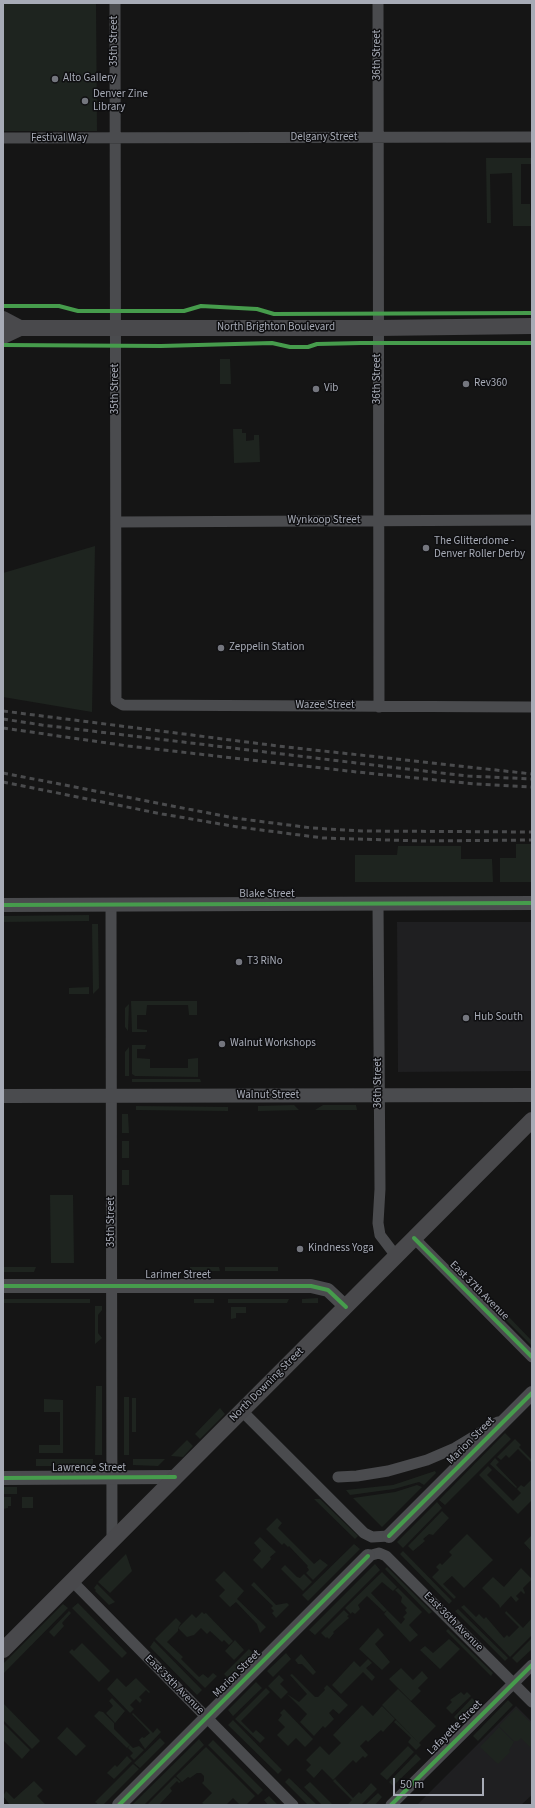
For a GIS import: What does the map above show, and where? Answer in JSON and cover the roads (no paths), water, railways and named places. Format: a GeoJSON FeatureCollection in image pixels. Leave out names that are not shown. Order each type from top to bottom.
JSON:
{"type":"FeatureCollection","features":[{"type":"Feature","properties":{"kind":"main road","name":"North Brighton Boulevard"},"geometry":{"type":"LineString","coordinates":[[3,320],[20,328],[378,328],[532,326]]}},
{"type":"Feature","properties":{"kind":"main road","name":"North Brighton Boulevard"},"geometry":{"type":"LineString","coordinates":[[3,336],[20,328]]}},
{"type":"Feature","properties":{"kind":"main road","name":"North Downing Street"},"geometry":{"type":"LineString","coordinates":[[3,1650],[532,1120]]}},
{"type":"Feature","properties":{"kind":"street","name":"35th Street"},"geometry":{"type":"LineString","coordinates":[[115,3],[116,698],[118,703]]}},
{"type":"Feature","properties":{"kind":"street","name":"36th Street"},"geometry":{"type":"LineString","coordinates":[[378,3],[379,707]]}},
{"type":"Feature","properties":{"kind":"street","name":"Delgany Street"},"geometry":{"type":"LineString","coordinates":[[115,139],[532,137]]}},
{"type":"Feature","properties":{"kind":"street","name":"Festival Way"},"geometry":{"type":"LineString","coordinates":[[3,138],[115,139]]}},
{"type":"Feature","properties":{"kind":"street","name":"Wynkoop Street"},"geometry":{"type":"LineString","coordinates":[[116,522],[532,520]]}},
{"type":"Feature","properties":{"kind":"street","name":"Wazee Street"},"geometry":{"type":"LineString","coordinates":[[118,703],[123,705],[532,707]]}},
{"type":"Feature","properties":{"kind":"street","name":"Blake Street"},"geometry":{"type":"LineString","coordinates":[[3,905],[532,903]]}},
{"type":"Feature","properties":{"kind":"street","name":"35th Street"},"geometry":{"type":"LineString","coordinates":[[111,904],[112,1540]]}},
{"type":"Feature","properties":{"kind":"street","name":"36th Street"},"geometry":{"type":"LineString","coordinates":[[378,904],[380,1189],[378,1223],[380,1234],[396,1256]]}},
{"type":"Feature","properties":{"kind":"street","name":"Walnut Street"},"geometry":{"type":"LineString","coordinates":[[3,1096],[532,1095]]}},
{"type":"Feature","properties":{"kind":"street","name":"East 37th Avenue"},"geometry":{"type":"LineString","coordinates":[[414,1238],[532,1357]]}},
{"type":"Feature","properties":{"kind":"street","name":"Larimer Street"},"geometry":{"type":"LineString","coordinates":[[3,1286],[311,1286],[328,1290],[346,1307]]}},
{"type":"Feature","properties":{"kind":"street","name":"Marion Street"},"geometry":{"type":"LineString","coordinates":[[389,1536],[532,1393]]}},
{"type":"Feature","properties":{"kind":"street"},"geometry":{"type":"LineString","coordinates":[[242,1411],[364,1532],[372,1537],[389,1536]]}},
{"type":"Feature","properties":{"kind":"street"},"geometry":{"type":"LineString","coordinates":[[338,1477],[357,1476],[388,1471],[427,1460],[455,1448],[511,1414]]}},
{"type":"Feature","properties":{"kind":"street","name":"Lawrence Street"},"geometry":{"type":"LineString","coordinates":[[3,1478],[175,1478]]}},
{"type":"Feature","properties":{"kind":"street","name":"East 36th Avenue"},"geometry":{"type":"LineString","coordinates":[[368,1556],[379,1553],[386,1556],[532,1702]]}},
{"type":"Feature","properties":{"kind":"street","name":"Marion Street"},"geometry":{"type":"LineString","coordinates":[[119,1805],[368,1556]]}},
{"type":"Feature","properties":{"kind":"street","name":"East 35th Avenue"},"geometry":{"type":"LineString","coordinates":[[72,1581],[293,1805]]}},
{"type":"Feature","properties":{"kind":"street","name":"Lafayette Street"},"geometry":{"type":"LineString","coordinates":[[391,1805],[532,1665]]}},
{"type":"Feature","properties":{"kind":"railway"},"geometry":{"type":"LineString","coordinates":[[3,711],[278,746],[532,774]]}},
{"type":"Feature","properties":{"kind":"railway"},"geometry":{"type":"LineString","coordinates":[[3,719],[42,725],[468,776],[531,779]]}},
{"type":"Feature","properties":{"kind":"railway"},"geometry":{"type":"LineString","coordinates":[[3,728],[128,746],[357,772],[475,784],[532,787]]}},
{"type":"Feature","properties":{"kind":"railway"},"geometry":{"type":"LineString","coordinates":[[3,773],[234,818],[312,828],[362,831],[532,832]]}},
{"type":"Feature","properties":{"kind":"railway"},"geometry":{"type":"LineString","coordinates":[[3,782],[162,814],[238,827],[323,838],[422,841],[532,840]]}},
{"type":"Feature","properties":{"kind":"place","name":"Alto Gallery"},"geometry":{"type":"Point","coordinates":[55,79]}},
{"type":"Feature","properties":{"kind":"place","name":"Denver Zine Library"},"geometry":{"type":"Point","coordinates":[85,101]}},
{"type":"Feature","properties":{"kind":"place","name":"Rev360"},"geometry":{"type":"Point","coordinates":[466,384]}},
{"type":"Feature","properties":{"kind":"place","name":"Vib"},"geometry":{"type":"Point","coordinates":[316,389]}},
{"type":"Feature","properties":{"kind":"place","name":"The Glitterdome - Denver Roller Derby"},"geometry":{"type":"Point","coordinates":[426,548]}},
{"type":"Feature","properties":{"kind":"place","name":"Zeppelin Station"},"geometry":{"type":"Point","coordinates":[221,648]}},
{"type":"Feature","properties":{"kind":"place","name":"T3 RiNo"},"geometry":{"type":"Point","coordinates":[239,962]}},
{"type":"Feature","properties":{"kind":"place","name":"Hub South"},"geometry":{"type":"Point","coordinates":[466,1018]}},
{"type":"Feature","properties":{"kind":"place","name":"Walnut Workshops"},"geometry":{"type":"Point","coordinates":[222,1044]}},
{"type":"Feature","properties":{"kind":"place","name":"Kindness Yoga"},"geometry":{"type":"Point","coordinates":[300,1249]}}]}
